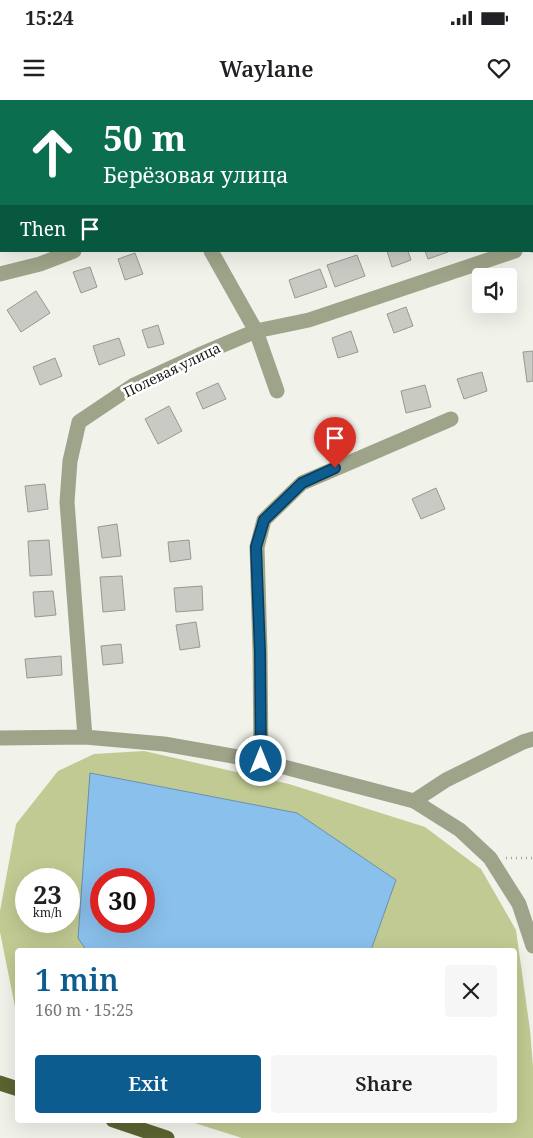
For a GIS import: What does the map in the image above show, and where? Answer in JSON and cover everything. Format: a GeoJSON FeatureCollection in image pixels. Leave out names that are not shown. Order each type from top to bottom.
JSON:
{"type":"FeatureCollection","features":[{"type":"Feature","properties":{"kind":"main road"},"geometry":{"type":"LineString","coordinates":[[0,1083],[15,1087]]}},
{"type":"Feature","properties":{"kind":"main road"},"geometry":{"type":"LineString","coordinates":[[121,1123],[167,1138]]}},
{"type":"Feature","properties":{"kind":"street"},"geometry":{"type":"LineString","coordinates":[[0,274],[40,264],[71,252]]}},
{"type":"Feature","properties":{"kind":"street"},"geometry":{"type":"LineString","coordinates":[[213,252],[256,331],[277,391]]}},
{"type":"Feature","properties":{"kind":"street","name":"Полевая улица"},"geometry":{"type":"LineString","coordinates":[[85,737],[67,502],[70,461],[79,422],[134,386],[199,355],[256,331],[309,320],[512,252]]}},
{"type":"Feature","properties":{"kind":"street"},"geometry":{"type":"LineString","coordinates":[[261,761],[260,652],[256,547],[264,520],[302,483],[451,419]]}},
{"type":"Feature","properties":{"kind":"street"},"geometry":{"type":"LineString","coordinates":[[1,740],[85,737],[164,744],[261,761],[414,801],[460,830],[490,858],[519,904],[533,946]]}},
{"type":"Feature","properties":{"kind":"street"},"geometry":{"type":"LineString","coordinates":[[414,801],[446,780],[523,742],[533,739]]}},
{"type":"Feature","properties":{"kind":"path"},"geometry":{"type":"LineString","coordinates":[[490,858],[533,858]]}},
{"type":"Feature","properties":{"kind":"green space"},"geometry":{"type":"Polygon","coordinates":[[[144,751],[289,784],[425,827],[481,869],[516,930],[533,1066],[533,1138],[242,1138],[194,1123],[517,1123],[517,948],[372,948],[396,880],[297,813],[91,773],[80,912],[80,868],[15,868],[15,933],[78,933],[78,937],[85,948],[15,948],[15,1007],[0,932],[0,911],[16,824],[58,771],[94,754],[144,751]]]}},
{"type":"Feature","properties":{"kind":"water"},"geometry":{"type":"Polygon","coordinates":[[[90,773],[297,813],[396,880],[372,948],[85,948],[78,938],[78,933],[80,933],[90,773]]]}},
{"type":"Feature","properties":{"kind":"building"},"geometry":{"type":"Polygon","coordinates":[[[387,252],[408,252],[411,260],[392,267],[387,252]]]}},
{"type":"Feature","properties":{"kind":"building"},"geometry":{"type":"Polygon","coordinates":[[[425,252],[448,252],[428,259],[425,252]]]}},
{"type":"Feature","properties":{"kind":"building"},"geometry":{"type":"Polygon","coordinates":[[[135,253],[143,274],[125,280],[118,259],[135,253]]]}},
{"type":"Feature","properties":{"kind":"building"},"geometry":{"type":"Polygon","coordinates":[[[357,255],[365,276],[335,287],[327,265],[357,255]]]}},
{"type":"Feature","properties":{"kind":"building"},"geometry":{"type":"Polygon","coordinates":[[[90,267],[97,287],[81,293],[73,272],[90,267]]]}},
{"type":"Feature","properties":{"kind":"building"},"geometry":{"type":"Polygon","coordinates":[[[320,269],[327,287],[295,298],[289,280],[320,269]]]}},
{"type":"Feature","properties":{"kind":"building"},"geometry":{"type":"Polygon","coordinates":[[[36,291],[50,313],[21,332],[7,310],[36,291]]]}},
{"type":"Feature","properties":{"kind":"building"},"geometry":{"type":"Polygon","coordinates":[[[406,307],[413,326],[394,333],[387,314],[406,307]]]}},
{"type":"Feature","properties":{"kind":"building"},"geometry":{"type":"Polygon","coordinates":[[[158,325],[164,344],[148,348],[142,330],[158,325]]]}},
{"type":"Feature","properties":{"kind":"building"},"geometry":{"type":"Polygon","coordinates":[[[351,331],[358,352],[338,358],[332,338],[351,331]]]}},
{"type":"Feature","properties":{"kind":"building"},"geometry":{"type":"Polygon","coordinates":[[[119,338],[125,355],[99,365],[93,346],[119,338]]]}},
{"type":"Feature","properties":{"kind":"building"},"geometry":{"type":"Polygon","coordinates":[[[533,351],[533,381],[527,382],[523,352],[533,351]]]}},
{"type":"Feature","properties":{"kind":"building"},"geometry":{"type":"Polygon","coordinates":[[[55,358],[62,376],[40,385],[33,367],[55,358]]]}},
{"type":"Feature","properties":{"kind":"building"},"geometry":{"type":"Polygon","coordinates":[[[482,372],[487,391],[464,399],[457,379],[482,372]]]}},
{"type":"Feature","properties":{"kind":"building"},"geometry":{"type":"Polygon","coordinates":[[[218,383],[226,399],[203,409],[196,393],[218,383]]]}},
{"type":"Feature","properties":{"kind":"building"},"geometry":{"type":"Polygon","coordinates":[[[425,385],[431,407],[406,413],[401,391],[425,385]]]}},
{"type":"Feature","properties":{"kind":"building"},"geometry":{"type":"Polygon","coordinates":[[[169,406],[182,431],[158,444],[145,419],[169,406]]]}},
{"type":"Feature","properties":{"kind":"building"},"geometry":{"type":"Polygon","coordinates":[[[45,484],[48,509],[28,512],[25,486],[45,484]]]}},
{"type":"Feature","properties":{"kind":"building"},"geometry":{"type":"Polygon","coordinates":[[[436,488],[445,509],[421,519],[412,499],[436,488]]]}},
{"type":"Feature","properties":{"kind":"building"},"geometry":{"type":"Polygon","coordinates":[[[117,524],[121,556],[102,558],[98,527],[117,524]]]}},
{"type":"Feature","properties":{"kind":"building"},"geometry":{"type":"Polygon","coordinates":[[[49,540],[52,575],[30,576],[28,541],[49,540]]]}},
{"type":"Feature","properties":{"kind":"building"},"geometry":{"type":"Polygon","coordinates":[[[189,540],[191,559],[170,562],[168,542],[189,540]]]}},
{"type":"Feature","properties":{"kind":"building"},"geometry":{"type":"Polygon","coordinates":[[[122,576],[125,610],[103,612],[100,577],[122,576]]]}},
{"type":"Feature","properties":{"kind":"building"},"geometry":{"type":"Polygon","coordinates":[[[202,586],[203,610],[176,612],[174,588],[202,586]]]}},
{"type":"Feature","properties":{"kind":"building"},"geometry":{"type":"Polygon","coordinates":[[[53,591],[56,615],[35,617],[33,592],[53,591]]]}},
{"type":"Feature","properties":{"kind":"building"},"geometry":{"type":"Polygon","coordinates":[[[196,622],[200,647],[180,650],[176,625],[196,622]]]}},
{"type":"Feature","properties":{"kind":"building"},"geometry":{"type":"Polygon","coordinates":[[[121,644],[123,663],[103,665],[101,646],[121,644]]]}},
{"type":"Feature","properties":{"kind":"building"},"geometry":{"type":"Polygon","coordinates":[[[61,656],[62,675],[27,678],[25,659],[61,656]]]}},
{"type":"Feature","properties":{"kind":"route"},"geometry":{"type":"LineString","coordinates":[[261,761],[260,652],[256,547],[264,520],[302,483],[335,468]]}}]}
